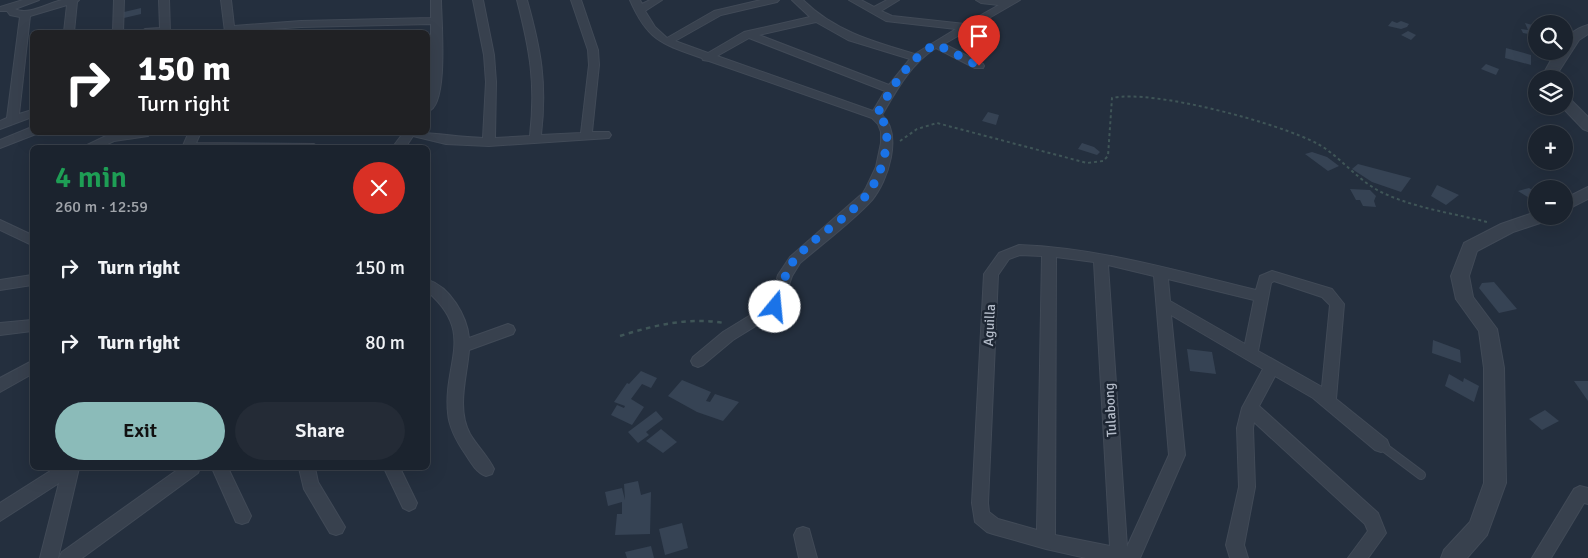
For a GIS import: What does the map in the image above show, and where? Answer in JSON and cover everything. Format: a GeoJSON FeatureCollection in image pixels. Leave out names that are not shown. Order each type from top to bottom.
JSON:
{"type":"FeatureCollection","features":[{"type":"Feature","properties":{"kind":"street"},"geometry":{"type":"LineString","coordinates":[[5,9],[34,0]]}},
{"type":"Feature","properties":{"kind":"street"},"geometry":{"type":"LineString","coordinates":[[5,9],[14,13],[25,14],[73,0],[69,30]]}},
{"type":"Feature","properties":{"kind":"street"},"geometry":{"type":"LineString","coordinates":[[118,30],[119,0]]}},
{"type":"Feature","properties":{"kind":"street"},"geometry":{"type":"LineString","coordinates":[[164,0],[165,30]]}},
{"type":"Feature","properties":{"kind":"street"},"geometry":{"type":"LineString","coordinates":[[226,0],[230,30]]}},
{"type":"Feature","properties":{"kind":"street"},"geometry":{"type":"LineString","coordinates":[[430,103],[435,90],[432,54],[436,21],[436,0]]}},
{"type":"Feature","properties":{"kind":"street"},"geometry":{"type":"LineString","coordinates":[[478,0],[489,55],[491,82],[489,142]]}},
{"type":"Feature","properties":{"kind":"street"},"geometry":{"type":"LineString","coordinates":[[522,0],[538,72],[539,106],[535,140]]}},
{"type":"Feature","properties":{"kind":"street"},"geometry":{"type":"LineString","coordinates":[[576,0],[593,50],[594,66],[586,136]]}},
{"type":"Feature","properties":{"kind":"street"},"geometry":{"type":"LineString","coordinates":[[658,0],[637,5],[646,25],[654,34],[667,42],[707,58],[876,116],[885,123],[887,130],[886,147],[876,184],[868,196],[795,260],[785,275],[775,307],[741,327],[698,361]]}},
{"type":"Feature","properties":{"kind":"street"},"geometry":{"type":"LineString","coordinates":[[667,42],[718,13],[774,0]]}},
{"type":"Feature","properties":{"kind":"street"},"geometry":{"type":"LineString","coordinates":[[797,0],[816,19],[841,34],[855,40],[916,57]]}},
{"type":"Feature","properties":{"kind":"street"},"geometry":{"type":"LineString","coordinates":[[854,0],[890,19],[967,27]]}},
{"type":"Feature","properties":{"kind":"street"},"geometry":{"type":"LineString","coordinates":[[874,11],[894,0]]}},
{"type":"Feature","properties":{"kind":"street"},"geometry":{"type":"LineString","coordinates":[[981,0],[1012,1]]}},
{"type":"Feature","properties":{"kind":"street"},"geometry":{"type":"LineString","coordinates":[[876,116],[891,89],[916,57],[1012,1]]}},
{"type":"Feature","properties":{"kind":"street"},"geometry":{"type":"LineString","coordinates":[[12,121],[25,14]]}},
{"type":"Feature","properties":{"kind":"street"},"geometry":{"type":"LineString","coordinates":[[707,58],[748,34],[816,19]]}},
{"type":"Feature","properties":{"kind":"street"},"geometry":{"type":"LineString","coordinates":[[240,30],[301,24],[436,21]]}},
{"type":"Feature","properties":{"kind":"street"},"geometry":{"type":"LineString","coordinates":[[1573,38],[1588,29]]}},
{"type":"Feature","properties":{"kind":"street"},"geometry":{"type":"LineString","coordinates":[[748,34],[891,89]]}},
{"type":"Feature","properties":{"kind":"street"},"geometry":{"type":"LineString","coordinates":[[936,44],[979,66]]}},
{"type":"Feature","properties":{"kind":"street"},"geometry":{"type":"LineString","coordinates":[[19,59],[30,56]]}},
{"type":"Feature","properties":{"kind":"street"},"geometry":{"type":"LineString","coordinates":[[1573,111],[1588,126]]}},
{"type":"Feature","properties":{"kind":"street"},"geometry":{"type":"LineString","coordinates":[[0,125],[30,115]]}},
{"type":"Feature","properties":{"kind":"street"},"geometry":{"type":"LineString","coordinates":[[0,144],[30,131]]}},
{"type":"Feature","properties":{"kind":"street"},"geometry":{"type":"LineString","coordinates":[[94,145],[112,138],[130,135]]}},
{"type":"Feature","properties":{"kind":"street"},"geometry":{"type":"LineString","coordinates":[[424,135],[446,140],[489,142],[606,135]]}},
{"type":"Feature","properties":{"kind":"street"},"geometry":{"type":"LineString","coordinates":[[1573,201],[1588,192]]}},
{"type":"Feature","properties":{"kind":"street"},"geometry":{"type":"LineString","coordinates":[[1452,558],[1479,528],[1495,483],[1494,368],[1488,329],[1465,299],[1460,276],[1470,248],[1507,228],[1528,221]]}},
{"type":"Feature","properties":{"kind":"street"},"geometry":{"type":"LineString","coordinates":[[0,225],[30,239]]}},
{"type":"Feature","properties":{"kind":"street","name":"Aguilla"},"geometry":{"type":"LineString","coordinates":[[1125,558],[1046,541],[993,526],[981,516],[980,503],[991,274],[1004,256],[1019,250],[1048,251],[1101,258],[1261,296]]}},
{"type":"Feature","properties":{"kind":"street"},"geometry":{"type":"LineString","coordinates":[[1046,541],[1048,251]]}},
{"type":"Feature","properties":{"kind":"street","name":"Tulabong"},"geometry":{"type":"LineString","coordinates":[[1101,258],[1125,558]]}},
{"type":"Feature","properties":{"kind":"street"},"geometry":{"type":"LineString","coordinates":[[1125,558],[1177,455],[1160,271]]}},
{"type":"Feature","properties":{"kind":"street"},"geometry":{"type":"LineString","coordinates":[[1250,355],[1265,280],[1272,276],[1277,277],[1327,293],[1337,304],[1328,401]]}},
{"type":"Feature","properties":{"kind":"street"},"geometry":{"type":"LineString","coordinates":[[0,285],[30,280]]}},
{"type":"Feature","properties":{"kind":"street"},"geometry":{"type":"LineString","coordinates":[[430,287],[450,304],[458,316],[462,331],[462,346],[455,405],[457,420],[462,436],[486,470]]}},
{"type":"Feature","properties":{"kind":"street"},"geometry":{"type":"LineString","coordinates":[[1164,304],[1318,393],[1381,445]]}},
{"type":"Feature","properties":{"kind":"street"},"geometry":{"type":"LineString","coordinates":[[0,329],[30,326]]}},
{"type":"Feature","properties":{"kind":"street"},"geometry":{"type":"LineString","coordinates":[[462,346],[508,330]]}},
{"type":"Feature","properties":{"kind":"street"},"geometry":{"type":"LineString","coordinates":[[1238,558],[1235,546],[1247,488],[1248,467],[1245,428],[1250,408],[1272,368]]}},
{"type":"Feature","properties":{"kind":"street"},"geometry":{"type":"LineString","coordinates":[[0,386],[30,369]]}},
{"type":"Feature","properties":{"kind":"street"},"geometry":{"type":"LineString","coordinates":[[1250,408],[1372,519],[1377,533],[1357,558]]}},
{"type":"Feature","properties":{"kind":"street"},"geometry":{"type":"LineString","coordinates":[[0,513],[67,470]]}},
{"type":"Feature","properties":{"kind":"street"},"geometry":{"type":"LineString","coordinates":[[50,558],[70,470]]}},
{"type":"Feature","properties":{"kind":"street"},"geometry":{"type":"LineString","coordinates":[[68,558],[189,470]]}},
{"type":"Feature","properties":{"kind":"street"},"geometry":{"type":"LineString","coordinates":[[221,470],[242,516]]}},
{"type":"Feature","properties":{"kind":"street"},"geometry":{"type":"LineString","coordinates":[[307,470],[310,484],[336,528]]}},
{"type":"Feature","properties":{"kind":"street"},"geometry":{"type":"LineString","coordinates":[[393,470],[409,503]]}},
{"type":"Feature","properties":{"kind":"street"},"geometry":{"type":"LineString","coordinates":[[1541,558],[1580,494],[1588,496]]}},
{"type":"Feature","properties":{"kind":"street"},"geometry":{"type":"LineString","coordinates":[[802,535],[808,558]]}},
{"type":"Feature","properties":{"kind":"lane"},"geometry":{"type":"LineString","coordinates":[[1381,445],[1421,475]]}},
{"type":"Feature","properties":{"kind":"path"},"geometry":{"type":"LineString","coordinates":[[886,147],[894,146],[905,135],[921,127],[937,123],[1062,158],[1096,164],[1108,156],[1112,98],[1117,94],[1124,93],[1219,110],[1289,131],[1335,155],[1362,180],[1378,190],[1394,197],[1507,228]]}},
{"type":"Feature","properties":{"kind":"path"},"geometry":{"type":"LineString","coordinates":[[620,336],[646,327],[697,320],[741,327]]}},
{"type":"Feature","properties":{"kind":"building"},"geometry":{"type":"Polygon","coordinates":[[[141,8],[141,14],[124,18],[124,12],[141,8]]]}},
{"type":"Feature","properties":{"kind":"building"},"geometry":{"type":"Polygon","coordinates":[[[1392,21],[1397,23],[1401,21],[1409,24],[1401,29],[1388,26],[1392,21]]]}},
{"type":"Feature","properties":{"kind":"building"},"geometry":{"type":"Polygon","coordinates":[[[1521,29],[1528,30],[1528,34],[1523,33],[1521,29]]]}},
{"type":"Feature","properties":{"kind":"building"},"geometry":{"type":"Polygon","coordinates":[[[1408,31],[1416,35],[1411,40],[1401,35],[1408,31]]]}},
{"type":"Feature","properties":{"kind":"building"},"geometry":{"type":"Polygon","coordinates":[[[1506,48],[1528,54],[1528,60],[1531,60],[1531,65],[1505,58],[1506,48]]]}},
{"type":"Feature","properties":{"kind":"building"},"geometry":{"type":"Polygon","coordinates":[[[1486,64],[1499,69],[1496,75],[1481,69],[1486,64]]]}},
{"type":"Feature","properties":{"kind":"building"},"geometry":{"type":"Polygon","coordinates":[[[988,112],[999,115],[996,125],[982,121],[988,112]]]}},
{"type":"Feature","properties":{"kind":"building"},"geometry":{"type":"Polygon","coordinates":[[[1082,143],[1094,147],[1100,152],[1097,155],[1078,149],[1082,143]]]}},
{"type":"Feature","properties":{"kind":"building"},"geometry":{"type":"Polygon","coordinates":[[[1312,152],[1327,157],[1339,166],[1328,171],[1305,154],[1312,152]]]}},
{"type":"Feature","properties":{"kind":"building"},"geometry":{"type":"Polygon","coordinates":[[[1358,164],[1411,178],[1401,192],[1372,182],[1352,169],[1358,164]]]}},
{"type":"Feature","properties":{"kind":"building"},"geometry":{"type":"Polygon","coordinates":[[[1437,185],[1459,195],[1446,205],[1431,196],[1437,185]]]}},
{"type":"Feature","properties":{"kind":"building"},"geometry":{"type":"Polygon","coordinates":[[[1528,188],[1528,197],[1518,191],[1528,188]]]}},
{"type":"Feature","properties":{"kind":"building"},"geometry":{"type":"Polygon","coordinates":[[[1350,189],[1370,190],[1376,196],[1374,201],[1376,207],[1363,206],[1360,200],[1356,200],[1350,189]]]}},
{"type":"Feature","properties":{"kind":"building"},"geometry":{"type":"Polygon","coordinates":[[[1494,282],[1517,309],[1499,313],[1479,288],[1482,283],[1494,282]]]}},
{"type":"Feature","properties":{"kind":"building"},"geometry":{"type":"Polygon","coordinates":[[[1433,340],[1460,350],[1461,363],[1432,353],[1433,340]]]}},
{"type":"Feature","properties":{"kind":"building"},"geometry":{"type":"Polygon","coordinates":[[[1187,349],[1212,352],[1216,374],[1190,371],[1187,349]]]}},
{"type":"Feature","properties":{"kind":"building"},"geometry":{"type":"Polygon","coordinates":[[[641,371],[657,378],[651,388],[642,384],[631,399],[644,407],[632,425],[611,415],[617,405],[624,408],[625,406],[614,402],[627,383],[629,384],[641,371]]]}},
{"type":"Feature","properties":{"kind":"building"},"geometry":{"type":"Polygon","coordinates":[[[1449,374],[1463,382],[1464,378],[1479,386],[1474,402],[1445,386],[1449,374]]]}},
{"type":"Feature","properties":{"kind":"building"},"geometry":{"type":"Polygon","coordinates":[[[682,380],[711,392],[706,401],[710,402],[715,394],[739,402],[723,421],[697,412],[668,396],[682,380]]]}},
{"type":"Feature","properties":{"kind":"building"},"geometry":{"type":"Polygon","coordinates":[[[1574,381],[1588,381],[1588,401],[1574,381]]]}},
{"type":"Feature","properties":{"kind":"building"},"geometry":{"type":"Polygon","coordinates":[[[1545,410],[1559,421],[1542,430],[1529,419],[1545,410]]]}},
{"type":"Feature","properties":{"kind":"building"},"geometry":{"type":"Polygon","coordinates":[[[656,411],[663,419],[646,432],[649,435],[638,443],[628,432],[656,411]]]}},
{"type":"Feature","properties":{"kind":"building"},"geometry":{"type":"Polygon","coordinates":[[[661,429],[677,442],[663,453],[646,441],[661,429]]]}},
{"type":"Feature","properties":{"kind":"building"},"geometry":{"type":"Polygon","coordinates":[[[638,481],[641,495],[651,492],[650,534],[615,535],[617,514],[622,514],[622,502],[608,506],[605,492],[622,488],[625,500],[624,484],[638,481]]]}},
{"type":"Feature","properties":{"kind":"building"},"geometry":{"type":"Polygon","coordinates":[[[682,523],[688,548],[665,555],[659,529],[682,523]]]}},
{"type":"Feature","properties":{"kind":"building"},"geometry":{"type":"Polygon","coordinates":[[[651,546],[654,558],[627,558],[625,552],[651,546]]]}},
{"type":"Feature","properties":{"kind":"route"},"geometry":{"type":"LineString","coordinates":[[775,307],[779,300],[785,275],[795,260],[868,196],[876,184],[882,169],[887,136],[885,123],[876,116],[891,89],[916,57],[936,44],[979,66]]}}]}
